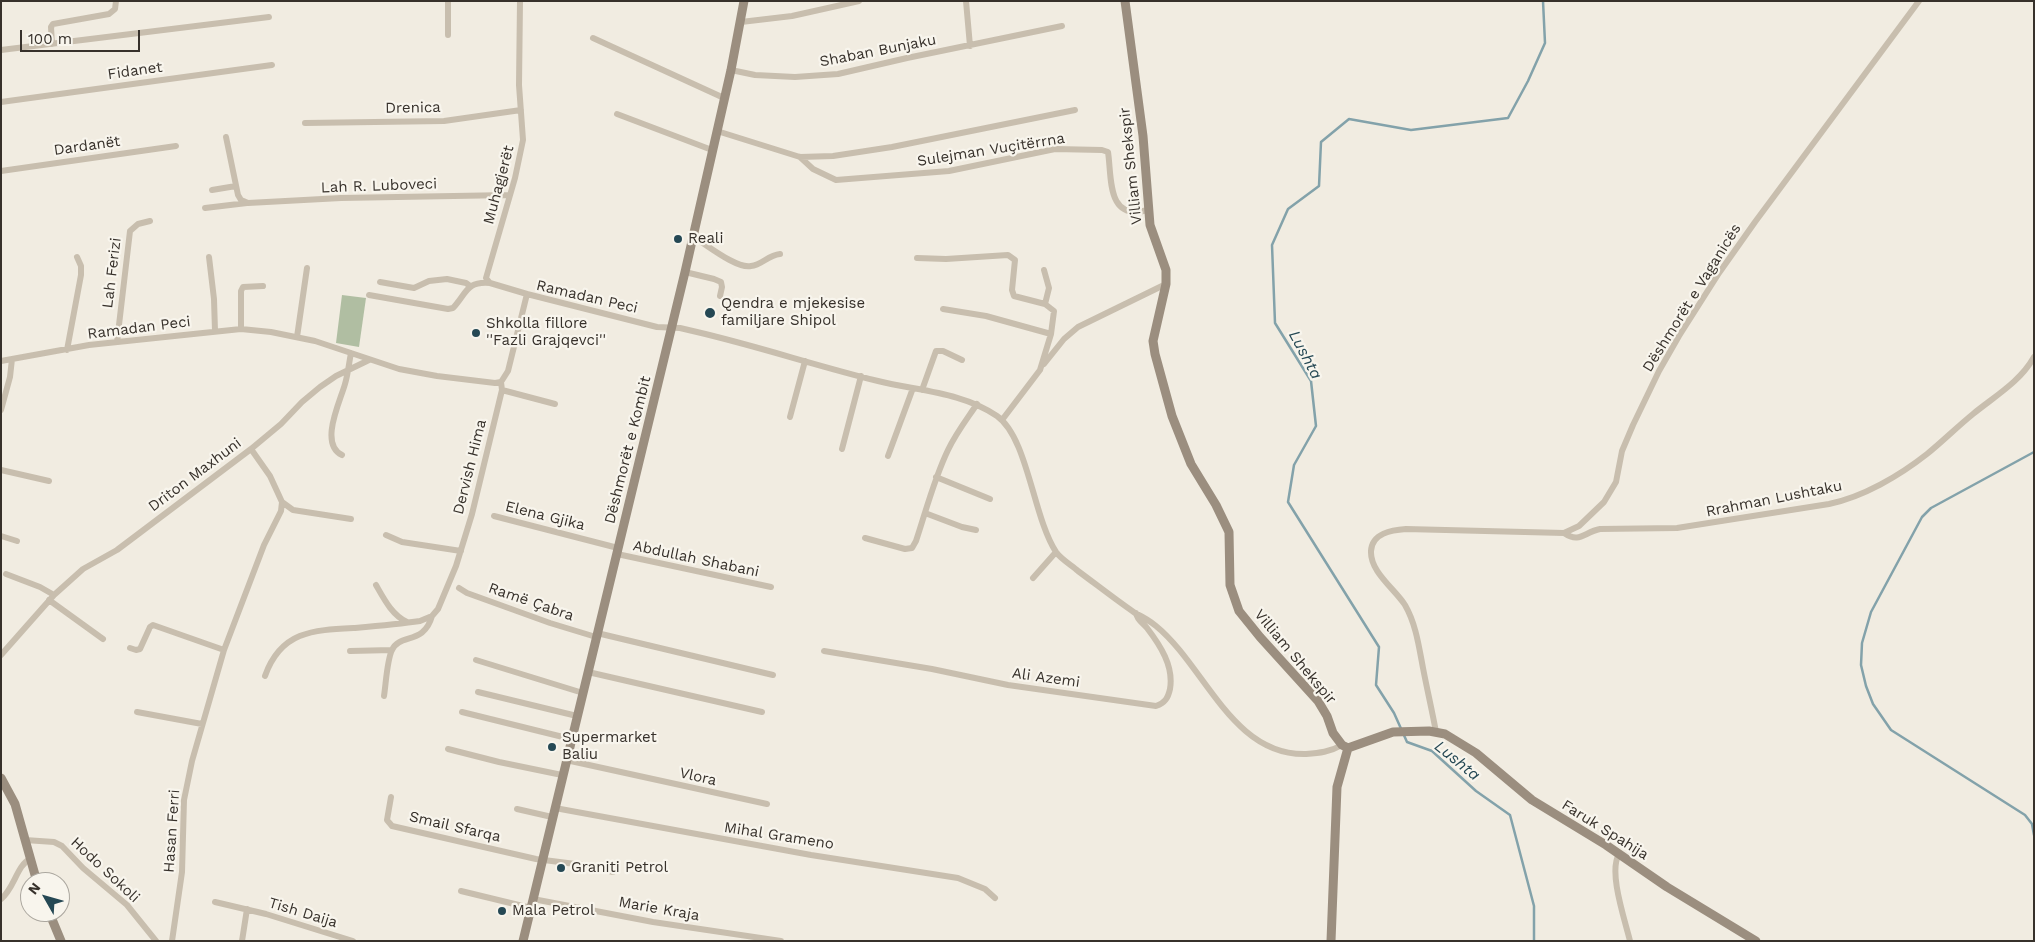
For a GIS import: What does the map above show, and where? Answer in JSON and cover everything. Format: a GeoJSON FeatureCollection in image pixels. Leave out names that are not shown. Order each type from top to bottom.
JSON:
{"type":"FeatureCollection","features":[{"type":"Feature","properties":{"kind":"street"},"geometry":{"type":"LineString","coordinates":[[52,44],[51,27],[53,24],[109,14],[115,9],[116,1]]}},
{"type":"Feature","properties":{"kind":"street"},"geometry":{"type":"LineString","coordinates":[[448,1],[448,35]]}},
{"type":"Feature","properties":{"kind":"street","name":"Muhagjerët"},"geometry":{"type":"LineString","coordinates":[[490,283],[486,278],[487,272],[520,159],[523,140],[518,61],[520,1]]}},
{"type":"Feature","properties":{"kind":"street","name":"Dëshmorët e Kombit"},"geometry":{"type":"LineString","coordinates":[[523,941],[672,328],[731,70],[744,1]]}},
{"type":"Feature","properties":{"kind":"street"},"geometry":{"type":"LineString","coordinates":[[741,22],[792,16],[859,1]]}},
{"type":"Feature","properties":{"kind":"street"},"geometry":{"type":"LineString","coordinates":[[966,1],[970,46]]}},
{"type":"Feature","properties":{"kind":"street","name":"Villiam Shekspir"},"geometry":{"type":"LineString","coordinates":[[1125,1],[1143,136],[1151,231],[1166,270],[1166,284],[1154,341],[1155,354],[1180,440],[1191,464],[1216,505],[1229,532],[1230,585],[1239,611],[1318,701],[1327,716],[1333,733],[1345,747]]}},
{"type":"Feature","properties":{"kind":"street","name":"Dëshmorët e Vaganicës"},"geometry":{"type":"LineString","coordinates":[[1564,533],[1579,526],[1604,502],[1616,482],[1626,439],[1640,410],[1667,356],[1703,298],[1755,222],[1919,1]]}},
{"type":"Feature","properties":{"kind":"street"},"geometry":{"type":"LineString","coordinates":[[1,50],[269,17]]}},
{"type":"Feature","properties":{"kind":"street","name":"Shaban Bunjaku"},"geometry":{"type":"LineString","coordinates":[[731,70],[765,76],[838,74],[1062,26]]}},
{"type":"Feature","properties":{"kind":"street"},"geometry":{"type":"LineString","coordinates":[[593,38],[724,98]]}},
{"type":"Feature","properties":{"kind":"street","name":"Fidanet"},"geometry":{"type":"LineString","coordinates":[[1,102],[272,64]]}},
{"type":"Feature","properties":{"kind":"street","name":"Drenica"},"geometry":{"type":"LineString","coordinates":[[304,123],[444,121],[521,110]]}},
{"type":"Feature","properties":{"kind":"street","name":"Sulejman Vuçitërrna"},"geometry":{"type":"LineString","coordinates":[[717,131],[800,157],[833,156],[892,147],[1075,110]]}},
{"type":"Feature","properties":{"kind":"street"},"geometry":{"type":"LineString","coordinates":[[617,114],[712,150]]}},
{"type":"Feature","properties":{"kind":"street"},"geometry":{"type":"LineString","coordinates":[[226,137],[236,186],[242,200],[248,203]]}},
{"type":"Feature","properties":{"kind":"street","name":"Dardanët"},"geometry":{"type":"LineString","coordinates":[[1,171],[176,146]]}},
{"type":"Feature","properties":{"kind":"street","name":"Sulejman Vuçitërrna"},"geometry":{"type":"LineString","coordinates":[[800,157],[821,174],[836,180],[949,171],[1055,149],[1102,150],[1108,152],[1111,186],[1115,200],[1130,212],[1148,210]]}},
{"type":"Feature","properties":{"kind":"street"},"geometry":{"type":"LineString","coordinates":[[212,190],[236,186]]}},
{"type":"Feature","properties":{"kind":"street","name":"Lah R. Luboveci"},"geometry":{"type":"LineString","coordinates":[[205,208],[248,203],[364,198],[510,195]]}},
{"type":"Feature","properties":{"kind":"street","name":"Lah Ferizi"},"geometry":{"type":"LineString","coordinates":[[117,342],[130,231],[138,224],[150,221]]}},
{"type":"Feature","properties":{"kind":"street"},"geometry":{"type":"LineString","coordinates":[[692,236],[725,256],[747,266],[758,264],[773,254],[780,254]]}},
{"type":"Feature","properties":{"kind":"street"},"geometry":{"type":"LineString","coordinates":[[917,258],[946,260],[1008,255],[1015,260],[1012,290],[1014,296],[1045,304],[1054,311],[1052,334],[1042,364],[1036,375],[1002,420],[1007,425],[1018,446],[1039,513],[1056,552],[1085,576],[1156,626],[1168,637],[1219,703],[1259,741],[1271,748],[1298,754],[1325,753],[1392,732],[1432,732],[1414,628],[1405,604],[1373,562],[1372,546],[1376,539],[1388,532],[1406,529],[1564,533]]}},
{"type":"Feature","properties":{"kind":"street","name":"Ramadan Peci"},"geometry":{"type":"LineString","coordinates":[[67,350],[81,275],[77,257]]}},
{"type":"Feature","properties":{"kind":"street"},"geometry":{"type":"LineString","coordinates":[[209,257],[214,300],[215,331]]}},
{"type":"Feature","properties":{"kind":"street"},"geometry":{"type":"LineString","coordinates":[[297,337],[308,268]]}},
{"type":"Feature","properties":{"kind":"street"},"geometry":{"type":"LineString","coordinates":[[1044,270],[1048,288],[1045,304]]}},
{"type":"Feature","properties":{"kind":"street"},"geometry":{"type":"LineString","coordinates":[[685,272],[721,282],[720,296]]}},
{"type":"Feature","properties":{"kind":"street"},"geometry":{"type":"LineString","coordinates":[[380,282],[414,288],[429,281],[447,279],[466,283],[470,286]]}},
{"type":"Feature","properties":{"kind":"street"},"geometry":{"type":"LineString","coordinates":[[368,295],[448,309],[453,308],[470,286],[476,283],[490,283],[527,294]]}},
{"type":"Feature","properties":{"kind":"street"},"geometry":{"type":"LineString","coordinates":[[1042,364],[1047,362],[1064,339],[1078,327],[1166,284]]}},
{"type":"Feature","properties":{"kind":"street"},"geometry":{"type":"LineString","coordinates":[[240,329],[241,291],[243,287],[263,286]]}},
{"type":"Feature","properties":{"kind":"street","name":"Ramadan Peci"},"geometry":{"type":"LineString","coordinates":[[1,361],[117,342],[240,329],[271,332],[315,341],[399,369],[438,376],[501,382],[508,371],[527,294],[657,327],[672,328],[730,340],[861,376],[977,404],[1002,420]]}},
{"type":"Feature","properties":{"kind":"street"},"geometry":{"type":"LineString","coordinates":[[943,309],[986,316],[1052,334]]}},
{"type":"Feature","properties":{"kind":"street"},"geometry":{"type":"LineString","coordinates":[[922,390],[936,351],[943,351],[962,360]]}},
{"type":"Feature","properties":{"kind":"street"},"geometry":{"type":"LineString","coordinates":[[342,455],[332,447],[331,436],[333,420],[351,353]]}},
{"type":"Feature","properties":{"kind":"street","name":"Rrahman Lushtaku"},"geometry":{"type":"LineString","coordinates":[[1564,533],[1577,538],[1591,530],[1600,529],[1682,528],[1829,504],[1843,500],[1878,486],[1926,455],[1968,418],[2016,380],[2034,357]]}},
{"type":"Feature","properties":{"kind":"street"},"geometry":{"type":"LineString","coordinates":[[1,410],[10,377],[12,359]]}},
{"type":"Feature","properties":{"kind":"street","name":"Driton Maxhuni"},"geometry":{"type":"LineString","coordinates":[[1,655],[51,598],[84,569],[117,550],[251,448],[281,424],[302,402],[320,387],[348,369],[369,360]]}},
{"type":"Feature","properties":{"kind":"street"},"geometry":{"type":"LineString","coordinates":[[790,417],[805,361]]}},
{"type":"Feature","properties":{"kind":"street"},"geometry":{"type":"LineString","coordinates":[[842,449],[861,376]]}},
{"type":"Feature","properties":{"kind":"street","name":"Dervish Hima"},"geometry":{"type":"LineString","coordinates":[[350,651],[392,650],[398,643],[422,634],[444,599],[461,551],[502,390],[501,382]]}},
{"type":"Feature","properties":{"kind":"street"},"geometry":{"type":"LineString","coordinates":[[888,456],[913,388]]}},
{"type":"Feature","properties":{"kind":"street"},"geometry":{"type":"LineString","coordinates":[[502,390],[555,404]]}},
{"type":"Feature","properties":{"kind":"street"},"geometry":{"type":"LineString","coordinates":[[865,538],[905,549],[912,548],[916,541],[936,477],[954,437],[977,404]]}},
{"type":"Feature","properties":{"kind":"street"},"geometry":{"type":"LineString","coordinates":[[251,448],[270,476],[282,502],[293,510],[351,520]]}},
{"type":"Feature","properties":{"kind":"street"},"geometry":{"type":"LineString","coordinates":[[1,470],[49,481]]}},
{"type":"Feature","properties":{"kind":"street"},"geometry":{"type":"LineString","coordinates":[[936,477],[990,499]]}},
{"type":"Feature","properties":{"kind":"street","name":"Hasan Ferri"},"geometry":{"type":"LineString","coordinates":[[172,941],[182,872],[184,800],[202,724],[224,650],[264,545],[281,511],[282,502]]}},
{"type":"Feature","properties":{"kind":"street"},"geometry":{"type":"LineString","coordinates":[[925,513],[962,527],[976,530]]}},
{"type":"Feature","properties":{"kind":"street","name":"Elena Gjika"},"geometry":{"type":"LineString","coordinates":[[494,516],[617,551]]}},
{"type":"Feature","properties":{"kind":"street"},"geometry":{"type":"LineString","coordinates":[[386,535],[402,542],[461,551]]}},
{"type":"Feature","properties":{"kind":"street"},"geometry":{"type":"LineString","coordinates":[[1,536],[17,541]]}},
{"type":"Feature","properties":{"kind":"street","name":"Abdullah Shabani"},"geometry":{"type":"LineString","coordinates":[[617,551],[771,587]]}},
{"type":"Feature","properties":{"kind":"street"},"geometry":{"type":"LineString","coordinates":[[1033,578],[1056,552]]}},
{"type":"Feature","properties":{"kind":"street"},"geometry":{"type":"LineString","coordinates":[[6,574],[40,587],[103,639]]}},
{"type":"Feature","properties":{"kind":"street"},"geometry":{"type":"LineString","coordinates":[[376,585],[393,611],[401,620],[408,623]]}},
{"type":"Feature","properties":{"kind":"street","name":"Ramë Çabra"},"geometry":{"type":"LineString","coordinates":[[459,588],[467,593],[550,623],[597,635]]}},
{"type":"Feature","properties":{"kind":"street","name":"Ali Azemi"},"geometry":{"type":"LineString","coordinates":[[824,651],[932,669],[1008,685],[1156,706],[1162,704],[1167,699],[1171,682],[1170,672],[1159,644],[1137,618],[1136,613]]}},
{"type":"Feature","properties":{"kind":"street"},"geometry":{"type":"LineString","coordinates":[[264,676],[279,650],[298,636],[332,628],[408,623],[432,616]]}},
{"type":"Feature","properties":{"kind":"street"},"geometry":{"type":"LineString","coordinates":[[130,648],[136,650],[140,648],[153,624],[224,650]]}},
{"type":"Feature","properties":{"kind":"street"},"geometry":{"type":"LineString","coordinates":[[597,635],[774,675]]}},
{"type":"Feature","properties":{"kind":"street"},"geometry":{"type":"LineString","coordinates":[[384,696],[392,650]]}},
{"type":"Feature","properties":{"kind":"street"},"geometry":{"type":"LineString","coordinates":[[476,660],[583,693]]}},
{"type":"Feature","properties":{"kind":"street"},"geometry":{"type":"LineString","coordinates":[[588,672],[762,712]]}},
{"type":"Feature","properties":{"kind":"street"},"geometry":{"type":"LineString","coordinates":[[478,692],[577,716]]}},
{"type":"Feature","properties":{"kind":"street"},"geometry":{"type":"LineString","coordinates":[[137,712],[202,724]]}},
{"type":"Feature","properties":{"kind":"street"},"geometry":{"type":"LineString","coordinates":[[462,712],[571,739]]}},
{"type":"Feature","properties":{"kind":"street","name":"Faruk Spahija"},"geometry":{"type":"LineString","coordinates":[[1432,732],[1445,734],[1476,753],[1532,800],[1619,854],[1667,887],[1756,941]]}},
{"type":"Feature","properties":{"kind":"street"},"geometry":{"type":"LineString","coordinates":[[1331,941],[1337,787],[1345,747]]}},
{"type":"Feature","properties":{"kind":"street"},"geometry":{"type":"LineString","coordinates":[[448,750],[562,775]]}},
{"type":"Feature","properties":{"kind":"street","name":"Vlora"},"geometry":{"type":"LineString","coordinates":[[566,760],[767,804]]}},
{"type":"Feature","properties":{"kind":"street"},"geometry":{"type":"LineString","coordinates":[[1,778],[14,804],[34,872]]}},
{"type":"Feature","properties":{"kind":"street","name":"Smail Sfarqa"},"geometry":{"type":"LineString","coordinates":[[391,797],[387,820],[389,825],[543,860]]}},
{"type":"Feature","properties":{"kind":"street"},"geometry":{"type":"LineString","coordinates":[[517,809],[554,812]]}},
{"type":"Feature","properties":{"kind":"street","name":"Mihal Grameno"},"geometry":{"type":"LineString","coordinates":[[554,812],[958,878],[985,889],[995,898]]}},
{"type":"Feature","properties":{"kind":"street","name":"Hodo Sokoli"},"geometry":{"type":"LineString","coordinates":[[25,840],[54,842],[62,846],[83,868],[127,905],[156,941]]}},
{"type":"Feature","properties":{"kind":"street"},"geometry":{"type":"LineString","coordinates":[[1619,854],[1615,864],[1616,875],[1630,941]]}},
{"type":"Feature","properties":{"kind":"street"},"geometry":{"type":"LineString","coordinates":[[1,899],[7,894],[24,863],[30,859]]}},
{"type":"Feature","properties":{"kind":"street"},"geometry":{"type":"LineString","coordinates":[[543,860],[591,866],[613,872]]}},
{"type":"Feature","properties":{"kind":"street","name":"Marie Kraja"},"geometry":{"type":"LineString","coordinates":[[461,891],[532,904],[780,941]]}},
{"type":"Feature","properties":{"kind":"street","name":"Tish Daija"},"geometry":{"type":"LineString","coordinates":[[214,902],[247,909],[353,941]]}},
{"type":"Feature","properties":{"kind":"street","name":"Tish Daija"},"geometry":{"type":"LineString","coordinates":[[242,941],[247,909]]}},
{"type":"Feature","properties":{"kind":"street"},"geometry":{"type":"LineString","coordinates":[[52,922],[61,941]]}},
{"type":"Feature","properties":{"kind":"green space"},"geometry":{"type":"Polygon","coordinates":[[[342,295],[366,298],[359,347],[336,343],[342,295]]]}},
{"type":"Feature","properties":{"kind":"waterway","name":"Lushta"},"geometry":{"type":"LineString","coordinates":[[1534,941],[1534,906],[1510,815],[1476,791],[1432,751],[1407,742],[1394,713],[1376,685],[1379,647],[1288,502],[1294,465],[1316,426],[1311,381],[1275,323],[1272,245],[1288,209],[1319,186],[1321,142],[1349,119],[1411,130],[1508,118],[1528,81],[1545,43],[1543,1]]}},
{"type":"Feature","properties":{"kind":"waterway"},"geometry":{"type":"LineString","coordinates":[[2034,452],[1931,508],[1922,517],[1871,612],[1862,643],[1861,665],[1873,704],[1891,730],[2025,815],[2032,824],[2034,835]]}},
{"type":"Feature","properties":{"kind":"place","name":"Reali"},"geometry":{"type":"Point","coordinates":[678,239]}},
{"type":"Feature","properties":{"kind":"place","name":"Qendra e mjekesise familjare Shipol"},"geometry":{"type":"Point","coordinates":[710,313]}},
{"type":"Feature","properties":{"kind":"place","name":"Shkolla fillore ''Fazli Grajqevci''"},"geometry":{"type":"Point","coordinates":[476,333]}},
{"type":"Feature","properties":{"kind":"place","name":"Supermarket Baliu"},"geometry":{"type":"Point","coordinates":[552,747]}},
{"type":"Feature","properties":{"kind":"place","name":"Graniti Petrol"},"geometry":{"type":"Point","coordinates":[561,868]}},
{"type":"Feature","properties":{"kind":"place","name":"Mala Petrol"},"geometry":{"type":"Point","coordinates":[502,911]}}]}
